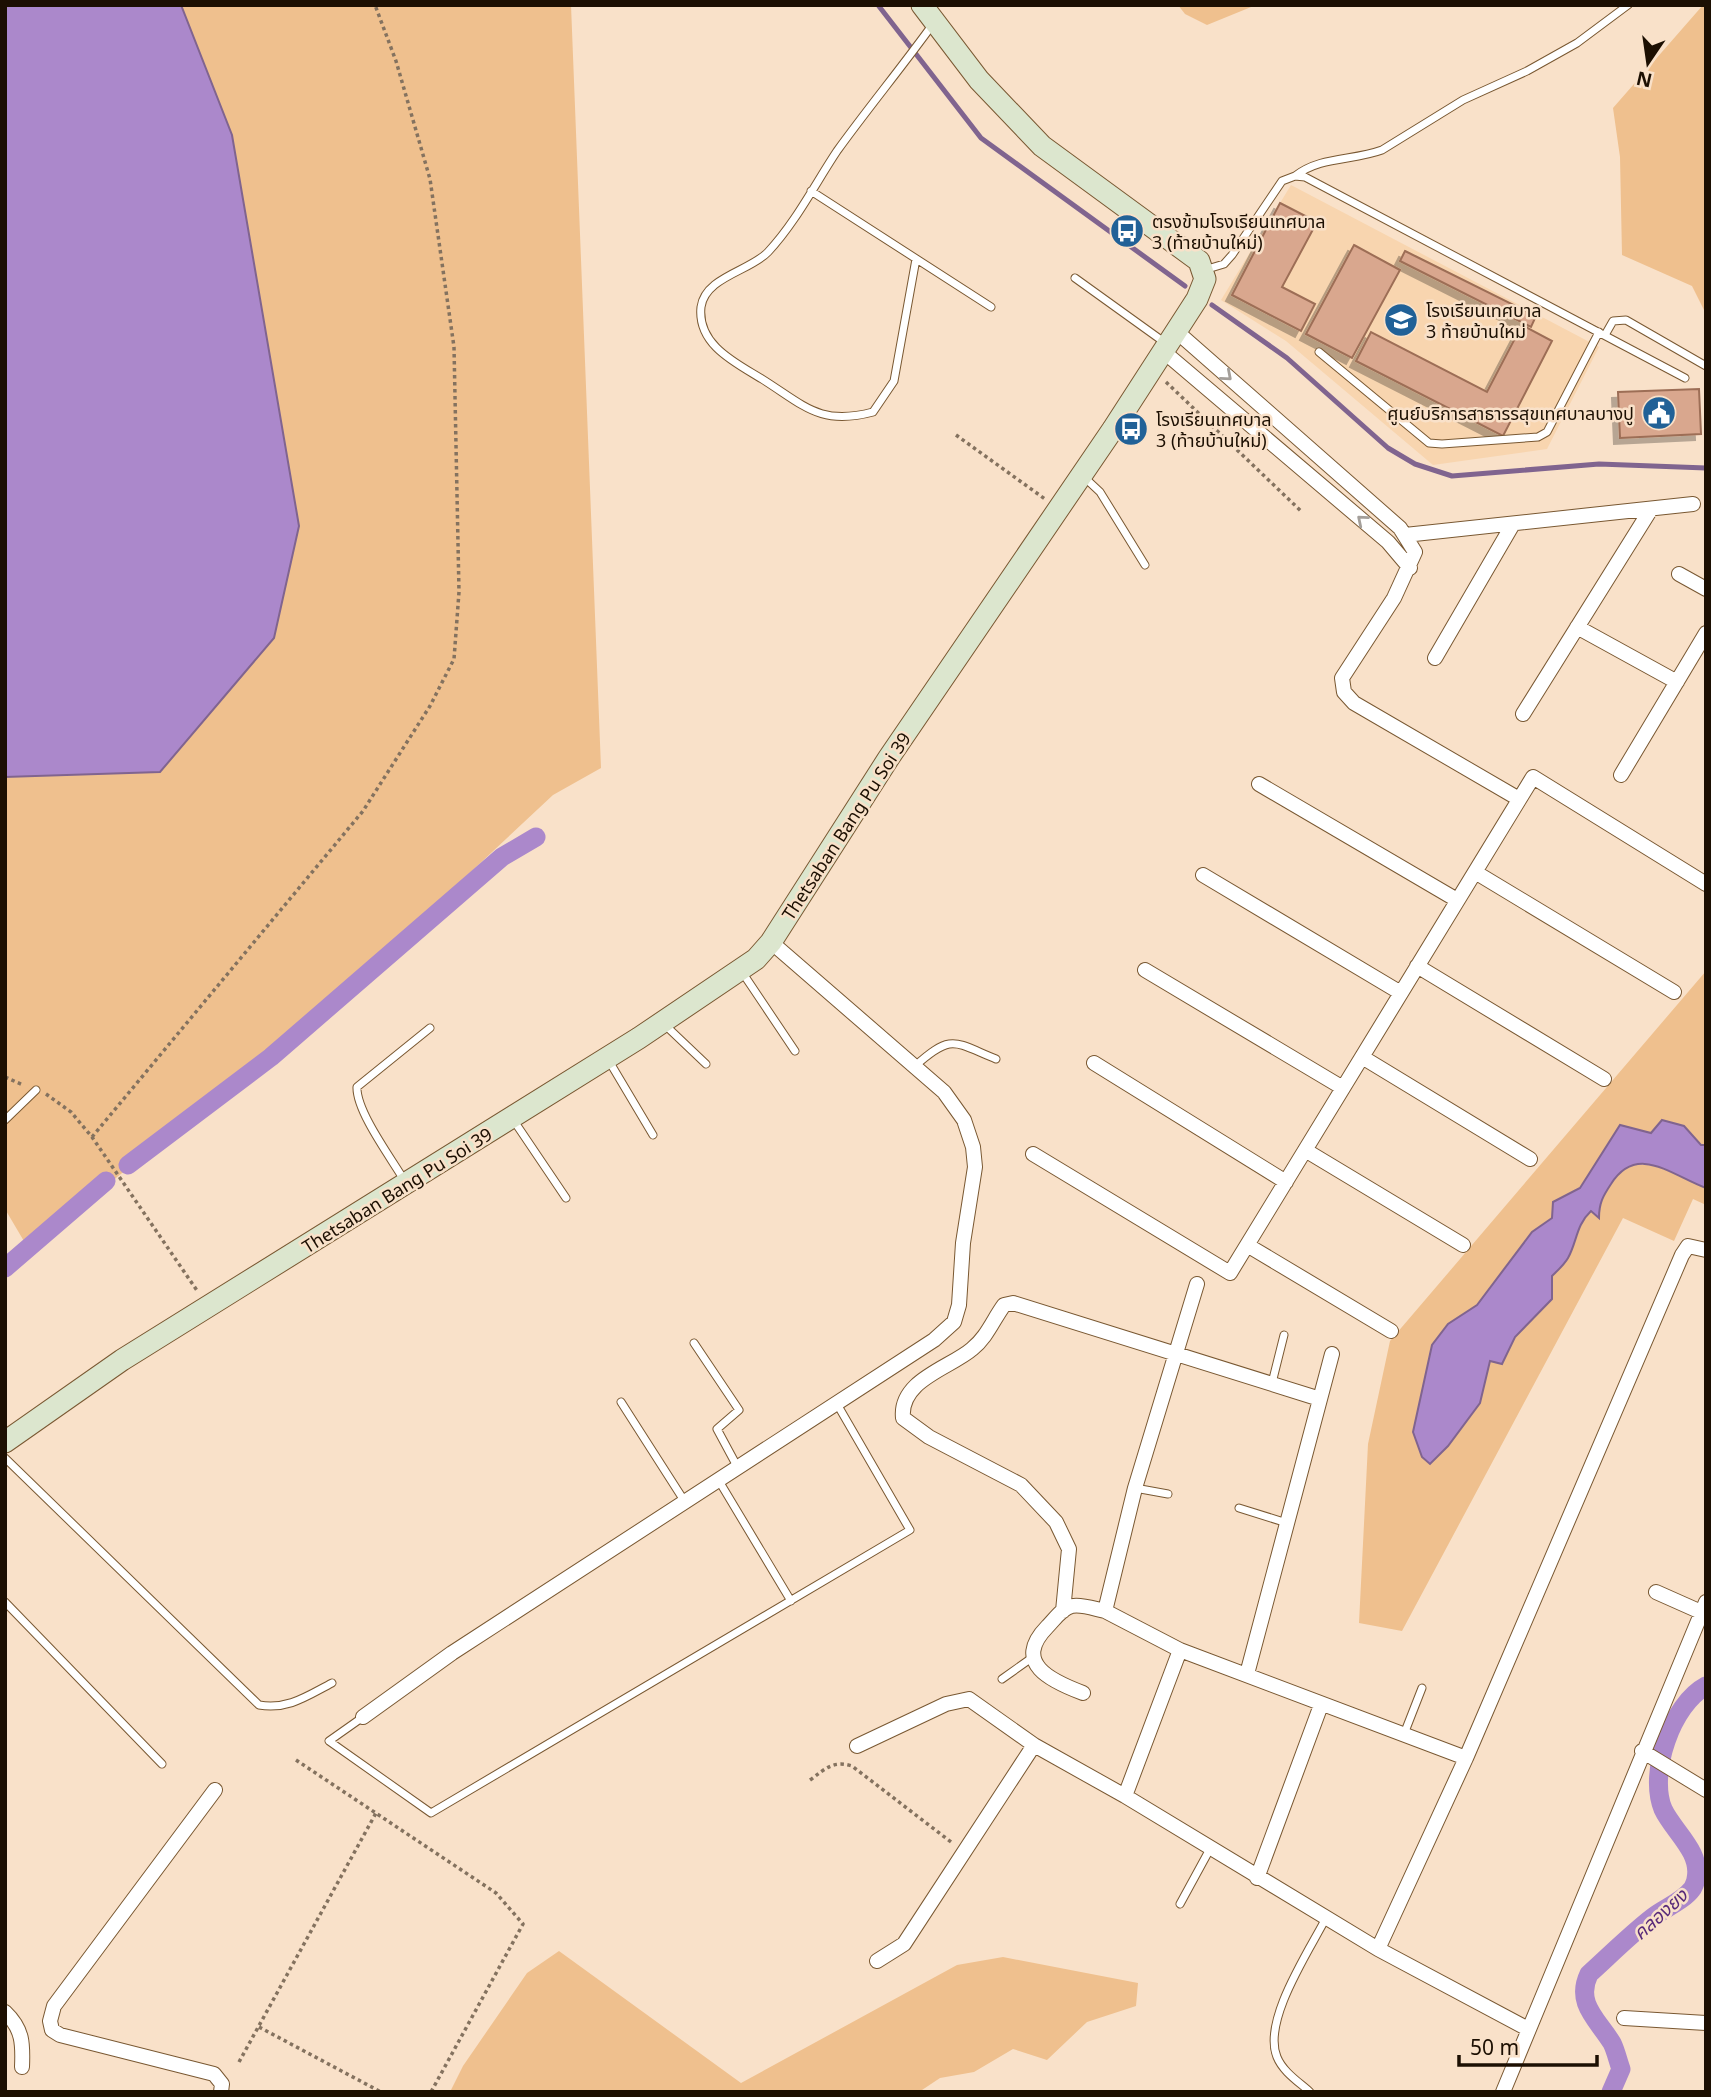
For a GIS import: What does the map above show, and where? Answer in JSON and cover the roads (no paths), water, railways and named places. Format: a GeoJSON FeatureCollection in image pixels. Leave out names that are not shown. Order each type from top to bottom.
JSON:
{"type":"FeatureCollection","features":[{"type":"Feature","properties":{"kind":"street"},"geometry":{"type":"LineString","coordinates":[[926,23],[1042,146],[1189,250],[1203,270]]}},
{"type":"Feature","properties":{"kind":"street","name":"Thetsaban Bang Pu Soi 39"},"geometry":{"type":"LineString","coordinates":[[5,1442],[122,1360],[209,1309],[742,971],[771,942],[888,759],[1165,349],[1202,289],[1203,270]]}},
{"type":"Feature","properties":{"kind":"street"},"geometry":{"type":"LineString","coordinates":[[1165,349],[1400,527],[1415,552],[1410,568],[1342,678],[1344,692],[1354,703],[1519,799]]}},
{"type":"Feature","properties":{"kind":"street"},"geometry":{"type":"LineString","coordinates":[[1165,349],[1388,542],[1410,568]]}},
{"type":"Feature","properties":{"kind":"street"},"geometry":{"type":"LineString","coordinates":[[1405,535],[1693,504]]}},
{"type":"Feature","properties":{"kind":"street"},"geometry":{"type":"LineString","coordinates":[[1523,714],[1651,509]]}},
{"type":"Feature","properties":{"kind":"street"},"geometry":{"type":"LineString","coordinates":[[1435,658],[1513,524]]}},
{"type":"Feature","properties":{"kind":"street"},"geometry":{"type":"LineString","coordinates":[[1679,575],[1706,589]]}},
{"type":"Feature","properties":{"kind":"street"},"geometry":{"type":"LineString","coordinates":[[1577,627],[1677,682]]}},
{"type":"Feature","properties":{"kind":"street"},"geometry":{"type":"LineString","coordinates":[[1621,775],[1706,633]]}},
{"type":"Feature","properties":{"kind":"street"},"geometry":{"type":"LineString","coordinates":[[1033,1154],[1230,1273],[1533,777],[1706,884]]}},
{"type":"Feature","properties":{"kind":"street"},"geometry":{"type":"LineString","coordinates":[[1259,783],[1457,900]]}},
{"type":"Feature","properties":{"kind":"street"},"geometry":{"type":"LineString","coordinates":[[1475,872],[1674,992]]}},
{"type":"Feature","properties":{"kind":"street"},"geometry":{"type":"LineString","coordinates":[[1203,875],[1401,993]]}},
{"type":"Feature","properties":{"kind":"street"},"geometry":{"type":"LineString","coordinates":[[363,1717],[433,1665],[837,1404],[945,1332],[954,1322],[959,1305],[963,1243],[973,1189],[973,1147],[964,1120],[944,1092],[771,942]]}},
{"type":"Feature","properties":{"kind":"street"},"geometry":{"type":"LineString","coordinates":[[1417,966],[1604,1079]]}},
{"type":"Feature","properties":{"kind":"street"},"geometry":{"type":"LineString","coordinates":[[1145,970],[1343,1088]]}},
{"type":"Feature","properties":{"kind":"street"},"geometry":{"type":"LineString","coordinates":[[1362,1057],[1530,1159]]}},
{"type":"Feature","properties":{"kind":"street"},"geometry":{"type":"LineString","coordinates":[[1094,1063],[1286,1182]]}},
{"type":"Feature","properties":{"kind":"street"},"geometry":{"type":"LineString","coordinates":[[1305,1150],[1463,1245]]}},
{"type":"Feature","properties":{"kind":"street"},"geometry":{"type":"LineString","coordinates":[[1247,1245],[1391,1331]]}},
{"type":"Feature","properties":{"kind":"street"},"geometry":{"type":"LineString","coordinates":[[1378,1949],[1466,1758],[1682,1255],[1688,1246],[1706,1250]]}},
{"type":"Feature","properties":{"kind":"street"},"geometry":{"type":"LineString","coordinates":[[1105,1611],[1135,1488],[1197,1284]]}},
{"type":"Feature","properties":{"kind":"street"},"geometry":{"type":"LineString","coordinates":[[1063,1611],[1069,1549],[1056,1522],[1021,1485],[907,1424],[902,1413],[904,1403],[933,1371],[971,1350],[987,1334],[1007,1303],[1178,1353],[1320,1399]]}},
{"type":"Feature","properties":{"kind":"street"},"geometry":{"type":"LineString","coordinates":[[1247,1674],[1332,1354]]}},
{"type":"Feature","properties":{"kind":"street"},"geometry":{"type":"LineString","coordinates":[[1503,2092],[1646,1753],[1703,1607],[1656,1592]]}},
{"type":"Feature","properties":{"kind":"street"},"geometry":{"type":"LineString","coordinates":[[1083,1693],[1051,1681],[1034,1657],[1033,1644],[1063,1611],[1072,1606],[1105,1611],[1180,1650],[1466,1758]]}},
{"type":"Feature","properties":{"kind":"street"},"geometry":{"type":"LineString","coordinates":[[1125,1796],[1180,1650]]}},
{"type":"Feature","properties":{"kind":"street"},"geometry":{"type":"LineString","coordinates":[[857,1746],[946,1704],[967,1698],[1034,1745],[1125,1796],[1257,1878],[1378,1949],[1528,2029]]}},
{"type":"Feature","properties":{"kind":"street"},"geometry":{"type":"LineString","coordinates":[[1257,1878],[1321,1705]]}},
{"type":"Feature","properties":{"kind":"street"},"geometry":{"type":"LineString","coordinates":[[877,1961],[904,1944],[1034,1745]]}},
{"type":"Feature","properties":{"kind":"street"},"geometry":{"type":"LineString","coordinates":[[1646,1753],[1706,1790]]}},
{"type":"Feature","properties":{"kind":"street"},"geometry":{"type":"LineString","coordinates":[[215,1790],[54,2006],[50,2021],[52,2030],[60,2035],[214,2074],[222,2084],[221,2092]]}},
{"type":"Feature","properties":{"kind":"street"},"geometry":{"type":"LineString","coordinates":[[5,2012],[14,2021],[23,2041],[22,2067]]}},
{"type":"Feature","properties":{"kind":"street"},"geometry":{"type":"LineString","coordinates":[[1624,2018],[1706,2023]]}},
{"type":"Feature","properties":{"kind":"lane"},"geometry":{"type":"LineString","coordinates":[[1203,270],[1224,264],[1282,181],[1321,162],[1368,156],[1382,150],[1463,100],[1527,71],[1577,43],[1628,5]]}},
{"type":"Feature","properties":{"kind":"lane"},"geometry":{"type":"LineString","coordinates":[[916,259],[894,381],[873,412],[845,419],[816,412],[715,350],[701,315],[704,296],[710,289],[765,255],[907,59],[926,23]]}},
{"type":"Feature","properties":{"kind":"lane"},"geometry":{"type":"LineString","coordinates":[[1295,176],[1324,185],[1685,379]]}},
{"type":"Feature","properties":{"kind":"lane"},"geometry":{"type":"LineString","coordinates":[[811,191],[991,307]]}},
{"type":"Feature","properties":{"kind":"lane"},"geometry":{"type":"LineString","coordinates":[[1075,278],[1165,349]]}},
{"type":"Feature","properties":{"kind":"lane"},"geometry":{"type":"LineString","coordinates":[[1319,352],[1429,443],[1538,437],[1547,432],[1602,334],[1613,321],[1626,320],[1706,366]]}},
{"type":"Feature","properties":{"kind":"lane"},"geometry":{"type":"LineString","coordinates":[[1081,475],[1100,492],[1145,565]]}},
{"type":"Feature","properties":{"kind":"lane"},"geometry":{"type":"LineString","coordinates":[[742,971],[795,1051]]}},
{"type":"Feature","properties":{"kind":"lane"},"geometry":{"type":"LineString","coordinates":[[663,1022],[706,1064]]}},
{"type":"Feature","properties":{"kind":"lane"},"geometry":{"type":"LineString","coordinates":[[406,1184],[371,1124],[358,1098],[357,1087],[430,1028]]}},
{"type":"Feature","properties":{"kind":"lane"},"geometry":{"type":"LineString","coordinates":[[915,1066],[938,1045],[947,1043],[958,1043],[996,1059]]}},
{"type":"Feature","properties":{"kind":"lane"},"geometry":{"type":"LineString","coordinates":[[607,1058],[653,1135]]}},
{"type":"Feature","properties":{"kind":"lane"},"geometry":{"type":"LineString","coordinates":[[5,1120],[36,1090]]}},
{"type":"Feature","properties":{"kind":"lane"},"geometry":{"type":"LineString","coordinates":[[512,1118],[566,1198]]}},
{"type":"Feature","properties":{"kind":"lane"},"geometry":{"type":"LineString","coordinates":[[1272,1383],[1283,1335]]}},
{"type":"Feature","properties":{"kind":"lane"},"geometry":{"type":"LineString","coordinates":[[694,1343],[739,1410],[717,1429],[739,1468]]}},
{"type":"Feature","properties":{"kind":"lane"},"geometry":{"type":"LineString","coordinates":[[621,1402],[685,1502]]}},
{"type":"Feature","properties":{"kind":"lane"},"geometry":{"type":"LineString","coordinates":[[363,1717],[329,1741],[431,1813],[910,1531],[837,1404]]}},
{"type":"Feature","properties":{"kind":"lane"},"geometry":{"type":"LineString","coordinates":[[5,1458],[259,1705],[275,1708],[291,1705],[332,1683]]}},
{"type":"Feature","properties":{"kind":"lane"},"geometry":{"type":"LineString","coordinates":[[719,1481],[791,1601]]}},
{"type":"Feature","properties":{"kind":"lane"},"geometry":{"type":"LineString","coordinates":[[1135,1488],[1168,1494]]}},
{"type":"Feature","properties":{"kind":"lane"},"geometry":{"type":"LineString","coordinates":[[1239,1508],[1287,1523]]}},
{"type":"Feature","properties":{"kind":"lane"},"geometry":{"type":"LineString","coordinates":[[5,1602],[163,1764]]}},
{"type":"Feature","properties":{"kind":"lane"},"geometry":{"type":"LineString","coordinates":[[1002,1679],[1034,1657]]}},
{"type":"Feature","properties":{"kind":"lane"},"geometry":{"type":"LineString","coordinates":[[1403,1735],[1422,1689]]}},
{"type":"Feature","properties":{"kind":"lane"},"geometry":{"type":"LineString","coordinates":[[1180,1905],[1210,1849]]}},
{"type":"Feature","properties":{"kind":"lane"},"geometry":{"type":"LineString","coordinates":[[1310,2092],[1285,2069],[1276,2056],[1273,2034],[1279,2010],[1326,1918]]}},
{"type":"Feature","properties":{"kind":"waterway"},"geometry":{"type":"LineString","coordinates":[[878,5],[981,138],[1185,286]]}},
{"type":"Feature","properties":{"kind":"waterway"},"geometry":{"type":"LineString","coordinates":[[1212,305],[1287,358],[1388,448],[1415,464],[1452,476],[1599,464],[1706,468]]}},
{"type":"Feature","properties":{"kind":"waterway"},"geometry":{"type":"LineString","coordinates":[[128,1165],[271,1057],[502,857],[536,837]]}},
{"type":"Feature","properties":{"kind":"waterway"},"geometry":{"type":"LineString","coordinates":[[5,1268],[106,1181]]}},
{"type":"Feature","properties":{"kind":"waterway","name":"คลองยง"},"geometry":{"type":"LineString","coordinates":[[1611,2092],[1621,2069],[1612,2043],[1586,2002],[1585,1984],[1589,1974],[1653,1917],[1684,1897],[1696,1880],[1697,1869],[1691,1851],[1663,1809],[1659,1794],[1659,1777],[1661,1759],[1673,1723],[1694,1695],[1706,1686]]}},
{"type":"Feature","properties":{"kind":"place","name":"ตรงข้ามโรงเรียนเทศบาล 3 (ท้ายบ้านใหม่)"},"geometry":{"type":"Point","coordinates":[1127,231]}},
{"type":"Feature","properties":{"kind":"place","name":"โรงเรียนเทศบาล 3 ท้ายบ้านใหม่"},"geometry":{"type":"Point","coordinates":[1401,320]}},
{"type":"Feature","properties":{"kind":"place","name":"ศูนย์บริการสาธารรสุขเทศบาลบางปู"},"geometry":{"type":"Point","coordinates":[1659,413]}},
{"type":"Feature","properties":{"kind":"place","name":"โรงเรียนเทศบาล 3 (ท้ายบ้านใหม่)"},"geometry":{"type":"Point","coordinates":[1131,429]}}]}
